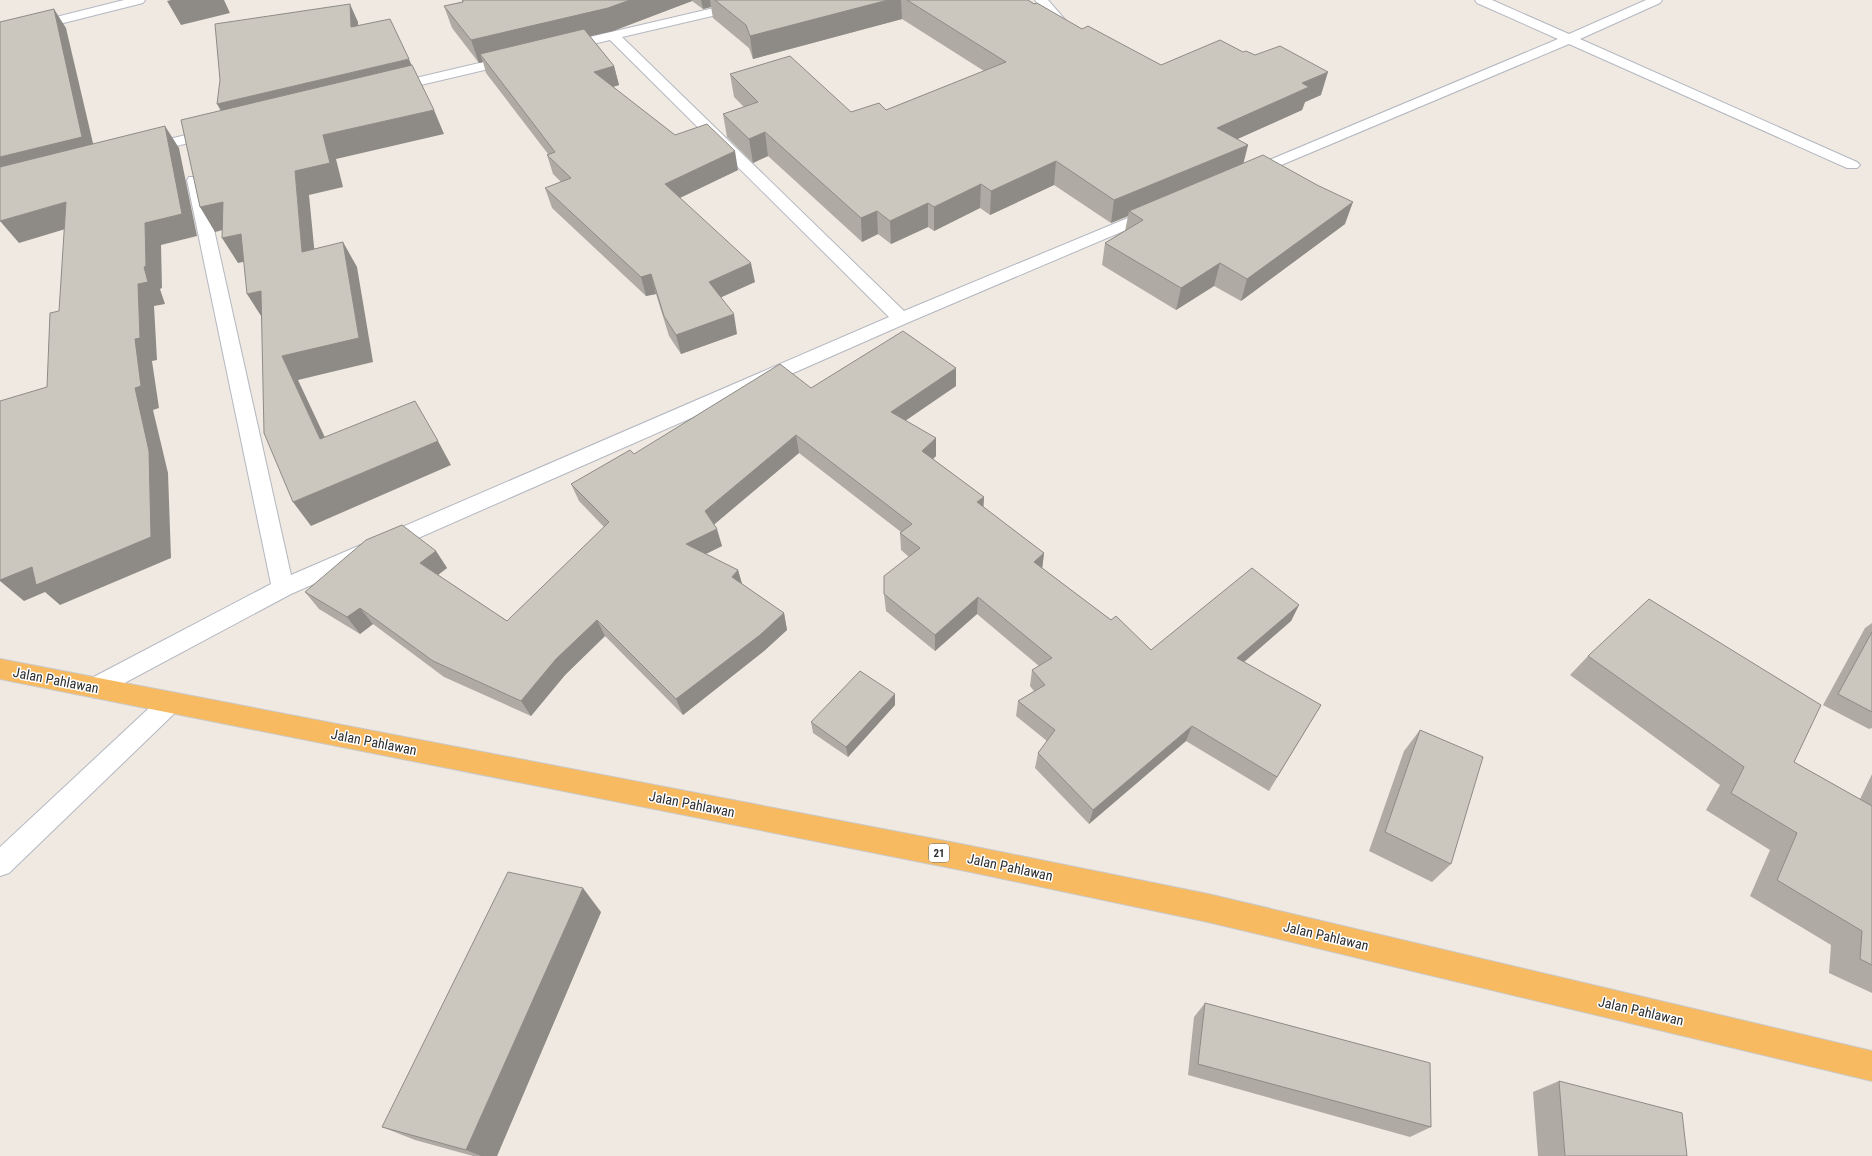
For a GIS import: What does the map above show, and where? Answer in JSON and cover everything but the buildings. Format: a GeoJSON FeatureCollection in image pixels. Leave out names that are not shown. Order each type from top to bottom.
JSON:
{"type":"FeatureCollection","features":[{"type":"Feature","properties":{"kind":"highway","name":"Jalan Pahlawan"},"geometry":{"type":"LineString","coordinates":[[0,669],[966,858],[1208,908],[1872,1066]]}},
{"type":"Feature","properties":{"kind":"street"},"geometry":{"type":"LineString","coordinates":[[0,35],[139,0]]}},
{"type":"Feature","properties":{"kind":"street"},"geometry":{"type":"LineString","coordinates":[[552,50],[764,0]]}},
{"type":"Feature","properties":{"kind":"street"},"geometry":{"type":"LineString","coordinates":[[1041,0],[1050,7],[1062,26],[1083,38]]}},
{"type":"Feature","properties":{"kind":"street"},"geometry":{"type":"LineString","coordinates":[[1481,0],[1852,165]]}},
{"type":"Feature","properties":{"kind":"street"},"geometry":{"type":"LineString","coordinates":[[1232,180],[1570,39],[1656,0]]}},
{"type":"Feature","properties":{"kind":"street"},"geometry":{"type":"LineString","coordinates":[[613,36],[901,318]]}},
{"type":"Feature","properties":{"kind":"street"},"geometry":{"type":"LineString","coordinates":[[376,92],[529,56]]}},
{"type":"Feature","properties":{"kind":"street"},"geometry":{"type":"LineString","coordinates":[[132,153],[189,152],[224,130]]}},
{"type":"Feature","properties":{"kind":"street"},"geometry":{"type":"LineString","coordinates":[[189,152],[283,588]]}},
{"type":"Feature","properties":{"kind":"street"},"geometry":{"type":"LineString","coordinates":[[94,688],[283,588],[901,318],[1166,208]]}},
{"type":"Feature","properties":{"kind":"lane"},"geometry":{"type":"LineString","coordinates":[[0,864],[171,702]]}}]}
